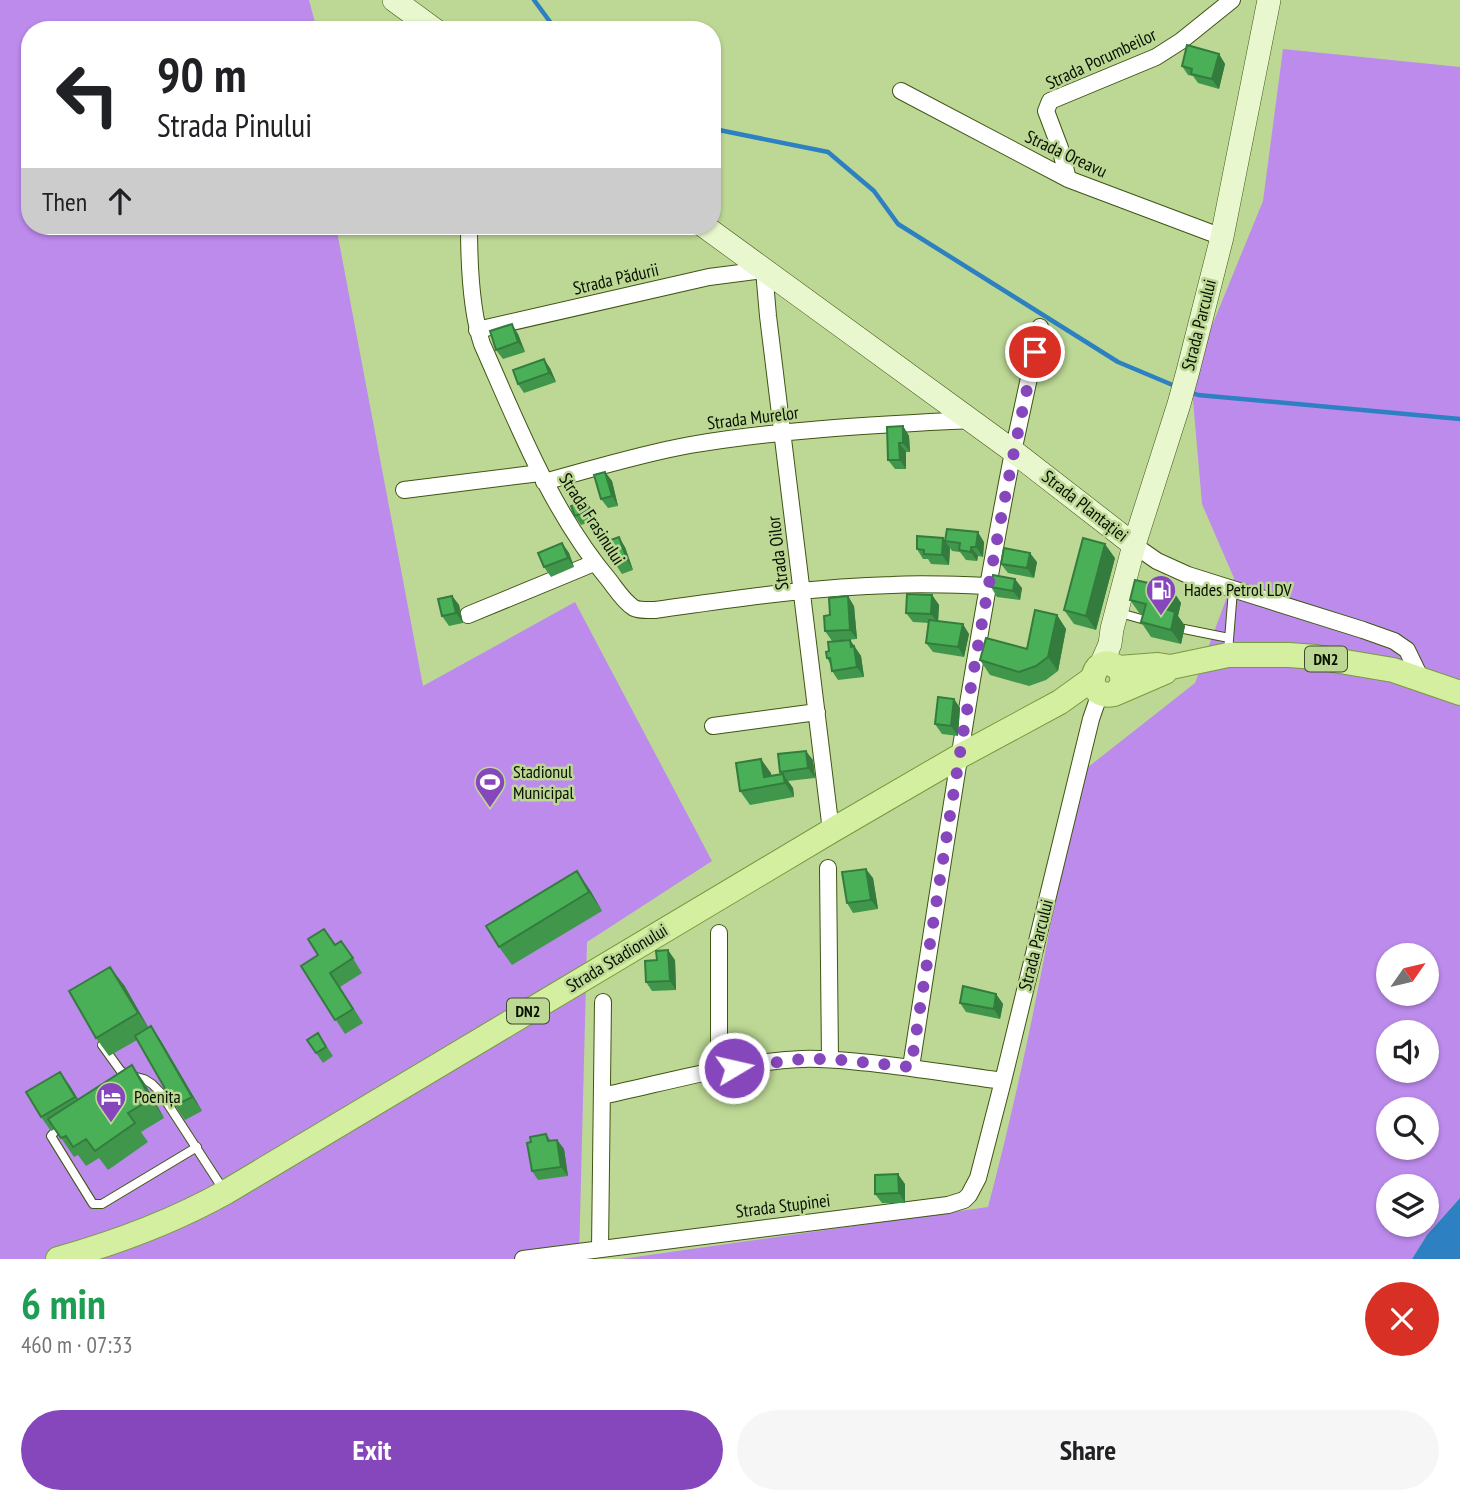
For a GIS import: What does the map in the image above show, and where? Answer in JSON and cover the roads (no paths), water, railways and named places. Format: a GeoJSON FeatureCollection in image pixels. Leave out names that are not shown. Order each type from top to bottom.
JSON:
{"type":"FeatureCollection","features":[{"type":"Feature","properties":{"kind":"main road"},"geometry":{"type":"LineString","coordinates":[[394,0],[423,21]]}},
{"type":"Feature","properties":{"kind":"main road","name":"Strada Parcului"},"geometry":{"type":"LineString","coordinates":[[1106,675],[1117,612],[1134,545],[1179,404],[1222,237],[1269,0]]}},
{"type":"Feature","properties":{"kind":"main road","name":"Strada Plantației"},"geometry":{"type":"LineString","coordinates":[[716,235],[972,420],[1134,545]]}},
{"type":"Feature","properties":{"kind":"main road","name":"DN2"},"geometry":{"type":"LineString","coordinates":[[1106,675],[1158,665],[1171,667],[1229,647],[1267,655],[1316,657],[1379,667],[1460,692]]}},
{"type":"Feature","properties":{"kind":"main road","name":"Strada Stadionului"},"geometry":{"type":"LineString","coordinates":[[58,1259],[163,1222],[226,1192],[831,831],[1106,675]]}},
{"type":"Feature","properties":{"kind":"street","name":"Strada Porumbeilor"},"geometry":{"type":"LineString","coordinates":[[1068,179],[1046,111],[1050,101],[1156,57],[1181,41],[1232,0]]}},
{"type":"Feature","properties":{"kind":"street","name":"Strada Oreavu"},"geometry":{"type":"LineString","coordinates":[[901,91],[1068,179],[1222,237]]}},
{"type":"Feature","properties":{"kind":"street","name":"Strada Frasinului"},"geometry":{"type":"LineString","coordinates":[[469,235],[477,330],[482,344],[542,477],[575,535],[594,563],[635,608],[655,610],[802,590],[909,584],[989,586]]}},
{"type":"Feature","properties":{"kind":"street","name":"Strada Pădurii"},"geometry":{"type":"LineString","coordinates":[[477,330],[709,277],[764,270]]}},
{"type":"Feature","properties":{"kind":"street","name":"Strada Oilor"},"geometry":{"type":"LineString","coordinates":[[764,270],[831,831]]}},
{"type":"Feature","properties":{"kind":"street"},"geometry":{"type":"LineString","coordinates":[[911,1067],[989,586],[1013,451],[1040,327]]}},
{"type":"Feature","properties":{"kind":"street","name":"Strada Murelor"},"geometry":{"type":"LineString","coordinates":[[404,491],[542,477],[664,450],[783,432],[972,420]]}},
{"type":"Feature","properties":{"kind":"street","name":"Strada Plantației"},"geometry":{"type":"LineString","coordinates":[[1134,545],[1157,561],[1188,575],[1394,641],[1407,650],[1422,679]]}},
{"type":"Feature","properties":{"kind":"street"},"geometry":{"type":"LineString","coordinates":[[468,615],[594,563]]}},
{"type":"Feature","properties":{"kind":"street","name":"Strada Parcului"},"geometry":{"type":"LineString","coordinates":[[969,1195],[978,1178],[1091,719],[1106,675]]}},
{"type":"Feature","properties":{"kind":"street"},"geometry":{"type":"LineString","coordinates":[[713,726],[817,712]]}},
{"type":"Feature","properties":{"kind":"street"},"geometry":{"type":"LineString","coordinates":[[828,867],[830,1059]]}},
{"type":"Feature","properties":{"kind":"street"},"geometry":{"type":"LineString","coordinates":[[719,933],[719,1070]]}},
{"type":"Feature","properties":{"kind":"street"},"geometry":{"type":"LineString","coordinates":[[600,1249],[603,1002]]}},
{"type":"Feature","properties":{"kind":"street"},"geometry":{"type":"LineString","coordinates":[[602,1096],[719,1070],[802,1059],[911,1067],[1003,1081]]}},
{"type":"Feature","properties":{"kind":"street","name":"Strada Stupinei"},"geometry":{"type":"LineString","coordinates":[[523,1259],[557,1257],[600,1249],[948,1205],[964,1200],[969,1195]]}},
{"type":"Feature","properties":{"kind":"lane"},"geometry":{"type":"LineString","coordinates":[[1184,629],[1229,647],[1233,590]]}},
{"type":"Feature","properties":{"kind":"lane"},"geometry":{"type":"LineString","coordinates":[[1117,612],[1154,622]]}},
{"type":"Feature","properties":{"kind":"lane"},"geometry":{"type":"LineString","coordinates":[[102,1045],[109,1058],[125,1074],[145,1079],[160,1093],[226,1192]]}},
{"type":"Feature","properties":{"kind":"lane"},"geometry":{"type":"LineString","coordinates":[[133,1085],[145,1079]]}},
{"type":"Feature","properties":{"kind":"lane"},"geometry":{"type":"LineString","coordinates":[[67,1124],[51,1136],[93,1204],[102,1204],[197,1147]]}},
{"type":"Feature","properties":{"kind":"water"},"geometry":{"type":"Polygon","coordinates":[[[1460,1198],[1460,1259],[1412,1259],[1426,1237],[1439,1237],[1439,1222],[1460,1198]]]}},
{"type":"Feature","properties":{"kind":"waterway"},"geometry":{"type":"LineString","coordinates":[[534,0],[549,21]]}},
{"type":"Feature","properties":{"kind":"waterway"},"geometry":{"type":"LineString","coordinates":[[721,130],[828,152],[874,191],[898,224],[1118,362],[1175,386]]}},
{"type":"Feature","properties":{"kind":"waterway"},"geometry":{"type":"LineString","coordinates":[[1190,392],[1198,395],[1460,419]]}},
{"type":"Feature","properties":{"kind":"place","name":"Hades Petrol LDV"},"geometry":{"type":"Point","coordinates":[1161,617]}},
{"type":"Feature","properties":{"kind":"place","name":"Stadionul Municipal"},"geometry":{"type":"Point","coordinates":[490,809]}},
{"type":"Feature","properties":{"kind":"place","name":"Poenița"},"geometry":{"type":"Point","coordinates":[111,1124]}}]}
